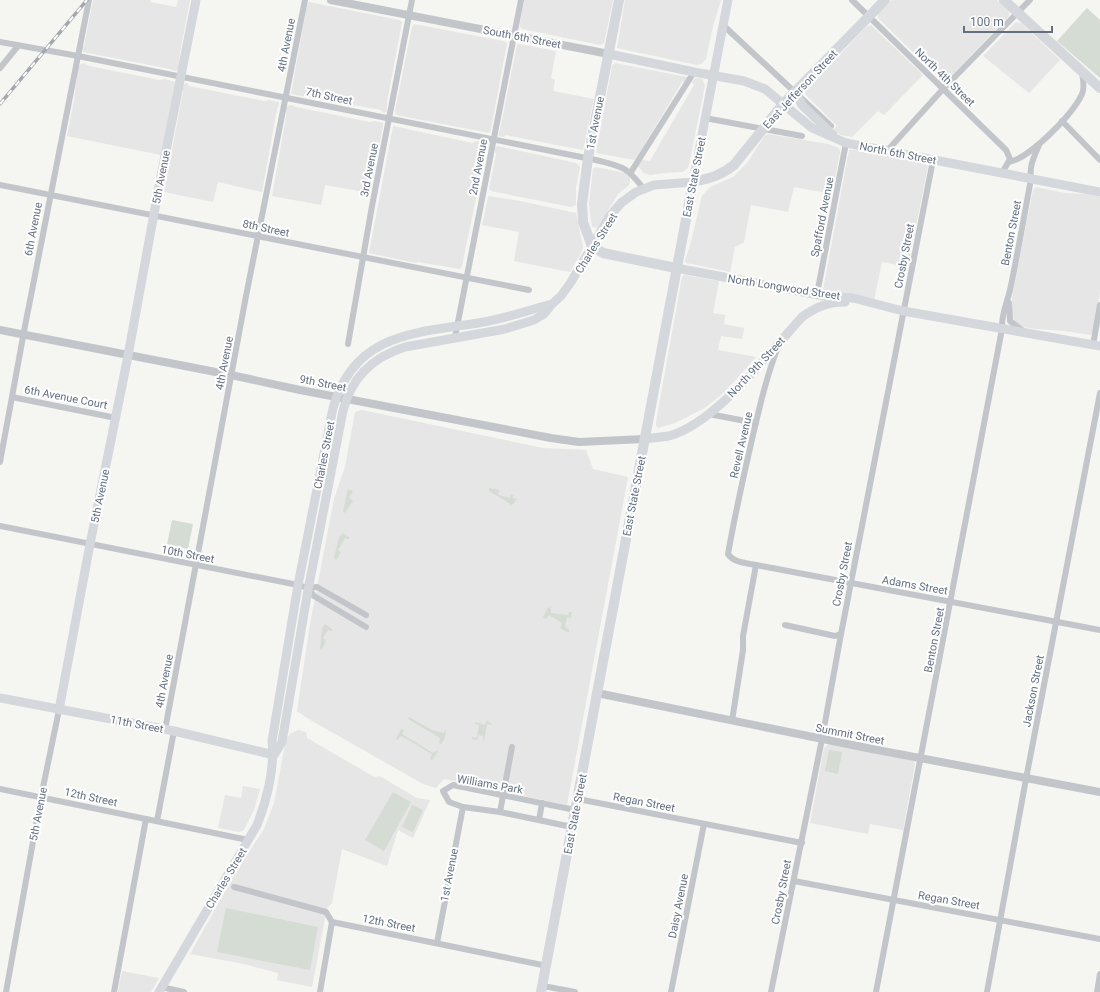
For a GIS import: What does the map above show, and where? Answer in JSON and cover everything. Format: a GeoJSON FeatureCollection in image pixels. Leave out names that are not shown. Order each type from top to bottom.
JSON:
{"type":"FeatureCollection","features":[{"type":"Feature","properties":{"kind":"main road","name":"5th Avenue"},"geometry":{"type":"LineString","coordinates":[[59,710],[90,544],[128,355],[153,216],[196,0]]}},
{"type":"Feature","properties":{"kind":"main road","name":"1st Avenue"},"geometry":{"type":"LineString","coordinates":[[592,246],[583,222],[582,204],[588,158],[619,0]]}},
{"type":"Feature","properties":{"kind":"main road","name":"East Jefferson Street"},"geometry":{"type":"LineString","coordinates":[[693,182],[715,177],[725,172],[739,159],[783,104],[885,0]]}},
{"type":"Feature","properties":{"kind":"main road"},"geometry":{"type":"LineString","coordinates":[[1004,0],[1100,88]]}},
{"type":"Feature","properties":{"kind":"main road","name":"East State Street"},"geometry":{"type":"LineString","coordinates":[[542,989],[676,268],[723,25],[729,2]]}},
{"type":"Feature","properties":{"kind":"main road","name":"South 6th Street"},"geometry":{"type":"LineString","coordinates":[[609,54],[713,76]]}},
{"type":"Feature","properties":{"kind":"main road","name":"North 6th Street"},"geometry":{"type":"LineString","coordinates":[[713,76],[744,81],[765,89],[812,128],[843,142],[1100,192]]}},
{"type":"Feature","properties":{"kind":"main road"},"geometry":{"type":"LineString","coordinates":[[795,92],[798,100],[807,110],[843,142]]}},
{"type":"Feature","properties":{"kind":"main road","name":"Charles Street"},"geometry":{"type":"LineString","coordinates":[[274,755],[282,742],[308,588],[346,399],[350,390],[375,360],[389,352],[405,347],[455,337],[505,329],[529,322],[544,314],[572,282],[609,217],[621,203],[636,192],[654,185],[693,182]]}},
{"type":"Feature","properties":{"kind":"main road"},"geometry":{"type":"LineString","coordinates":[[592,246],[603,253],[676,268]]}},
{"type":"Feature","properties":{"kind":"main road","name":"North Longwood Street"},"geometry":{"type":"LineString","coordinates":[[676,268],[816,294],[853,298],[903,311],[1096,346]]}},
{"type":"Feature","properties":{"kind":"main road","name":"North 9th Street"},"geometry":{"type":"LineString","coordinates":[[644,439],[669,435],[692,426],[708,414],[741,384],[802,317],[814,308],[829,303],[838,302],[867,305]]}},
{"type":"Feature","properties":{"kind":"main road","name":"Charles Street"},"geometry":{"type":"LineString","coordinates":[[160,990],[257,825],[263,809],[274,755],[272,740],[298,585],[331,415],[336,397],[346,376],[364,356],[396,338],[494,320],[524,313],[552,304]]}},
{"type":"Feature","properties":{"kind":"main road","name":"North Longwood Street"},"geometry":{"type":"LineString","coordinates":[[867,305],[892,308]]}},
{"type":"Feature","properties":{"kind":"main road","name":"11th Street"},"geometry":{"type":"LineString","coordinates":[[0,698],[169,731],[274,755]]}},
{"type":"Feature","properties":{"kind":"street","name":"6th Avenue"},"geometry":{"type":"LineString","coordinates":[[0,462],[23,334],[88,0]]}},
{"type":"Feature","properties":{"kind":"street","name":"4th Avenue"},"geometry":{"type":"LineString","coordinates":[[157,821],[169,731],[196,566],[231,375],[305,0]]}},
{"type":"Feature","properties":{"kind":"street","name":"South 6th Street"},"geometry":{"type":"LineString","coordinates":[[331,0],[609,54]]}},
{"type":"Feature","properties":{"kind":"street","name":"3rd Avenue"},"geometry":{"type":"LineString","coordinates":[[348,344],[412,0]]}},
{"type":"Feature","properties":{"kind":"street","name":"2nd Avenue"},"geometry":{"type":"LineString","coordinates":[[455,337],[521,0]]}},
{"type":"Feature","properties":{"kind":"street","name":"North 4th Street"},"geometry":{"type":"LineString","coordinates":[[852,0],[1006,150],[1009,155],[1008,162]]}},
{"type":"Feature","properties":{"kind":"street"},"geometry":{"type":"LineString","coordinates":[[886,151],[1030,0]]}},
{"type":"Feature","properties":{"kind":"street"},"geometry":{"type":"LineString","coordinates":[[723,25],[831,126]]}},
{"type":"Feature","properties":{"kind":"street","name":"7th Street"},"geometry":{"type":"LineString","coordinates":[[0,42],[78,56],[588,158],[622,166],[631,172],[644,189]]}},
{"type":"Feature","properties":{"kind":"street"},"geometry":{"type":"LineString","coordinates":[[0,68],[18,46]]}},
{"type":"Feature","properties":{"kind":"street"},"geometry":{"type":"LineString","coordinates":[[1002,173],[1008,162],[1016,161],[1022,158],[1039,146],[1078,103],[1083,92],[1084,82],[1082,71]]}},
{"type":"Feature","properties":{"kind":"street"},"geometry":{"type":"LineString","coordinates":[[631,172],[694,72]]}},
{"type":"Feature","properties":{"kind":"street"},"geometry":{"type":"LineString","coordinates":[[705,118],[802,136]]}},
{"type":"Feature","properties":{"kind":"street"},"geometry":{"type":"LineString","coordinates":[[1062,121],[1100,160]]}},
{"type":"Feature","properties":{"kind":"street","name":"Spafford Avenue"},"geometry":{"type":"LineString","coordinates":[[816,294],[843,142]]}},
{"type":"Feature","properties":{"kind":"street","name":"Benton Street"},"geometry":{"type":"LineString","coordinates":[[1028,334],[1010,321],[1008,311],[1010,291],[1031,179],[1031,164],[1039,146]]}},
{"type":"Feature","properties":{"kind":"street","name":"Crosby Street"},"geometry":{"type":"LineString","coordinates":[[772,992],[822,740],[850,584],[933,160]]}},
{"type":"Feature","properties":{"kind":"street","name":"8th Street"},"geometry":{"type":"LineString","coordinates":[[0,185],[529,290]]}},
{"type":"Feature","properties":{"kind":"street","name":"Benton Street"},"geometry":{"type":"LineString","coordinates":[[876,992],[951,602],[1004,312],[1010,291]]}},
{"type":"Feature","properties":{"kind":"street"},"geometry":{"type":"LineString","coordinates":[[1096,346],[1100,304]]}},
{"type":"Feature","properties":{"kind":"street","name":"9th Street"},"geometry":{"type":"LineString","coordinates":[[0,330],[551,438],[579,442],[644,439]]}},
{"type":"Feature","properties":{"kind":"street","name":"Revell Avenue"},"geometry":{"type":"LineString","coordinates":[[728,554],[743,477],[756,423],[772,364],[780,342]]}},
{"type":"Feature","properties":{"kind":"street","name":"Jackson Street"},"geometry":{"type":"LineString","coordinates":[[987,992],[1100,393]]}},
{"type":"Feature","properties":{"kind":"street","name":"6th Avenue Court"},"geometry":{"type":"LineString","coordinates":[[12,397],[116,418]]}},
{"type":"Feature","properties":{"kind":"street"},"geometry":{"type":"LineString","coordinates":[[708,414],[756,423]]}},
{"type":"Feature","properties":{"kind":"street","name":"10th Street"},"geometry":{"type":"LineString","coordinates":[[0,526],[308,588],[317,586],[366,615]]}},
{"type":"Feature","properties":{"kind":"street","name":"Adams Street"},"geometry":{"type":"LineString","coordinates":[[728,554],[734,560],[756,565],[850,584],[1100,630]]}},
{"type":"Feature","properties":{"kind":"street"},"geometry":{"type":"LineString","coordinates":[[732,721],[743,650],[742,636],[756,565]]}},
{"type":"Feature","properties":{"kind":"street"},"geometry":{"type":"LineString","coordinates":[[308,588],[314,596],[366,627]]}},
{"type":"Feature","properties":{"kind":"street"},"geometry":{"type":"LineString","coordinates":[[784,625],[835,636],[841,634]]}},
{"type":"Feature","properties":{"kind":"street","name":"Summit Street"},"geometry":{"type":"LineString","coordinates":[[597,693],[822,740],[1100,792]]}},
{"type":"Feature","properties":{"kind":"street","name":"5th Avenue"},"geometry":{"type":"LineString","coordinates":[[6,992],[41,797],[59,710]]}},
{"type":"Feature","properties":{"kind":"street"},"geometry":{"type":"LineString","coordinates":[[500,812],[512,747]]}},
{"type":"Feature","properties":{"kind":"street","name":"Williams Park"},"geometry":{"type":"LineString","coordinates":[[572,827],[463,806],[449,802],[443,792],[453,785],[576,810]]}},
{"type":"Feature","properties":{"kind":"street","name":"12th Street"},"geometry":{"type":"LineString","coordinates":[[0,789],[248,840]]}},
{"type":"Feature","properties":{"kind":"street","name":"Regan Street"},"geometry":{"type":"LineString","coordinates":[[578,799],[802,843]]}},
{"type":"Feature","properties":{"kind":"street"},"geometry":{"type":"LineString","coordinates":[[539,820],[542,803]]}},
{"type":"Feature","properties":{"kind":"street","name":"1st Avenue"},"geometry":{"type":"LineString","coordinates":[[437,943],[463,806]]}},
{"type":"Feature","properties":{"kind":"street"},"geometry":{"type":"LineString","coordinates":[[114,992],[146,820]]}},
{"type":"Feature","properties":{"kind":"street","name":"Daisy Avenue"},"geometry":{"type":"LineString","coordinates":[[671,992],[704,824]]}},
{"type":"Feature","properties":{"kind":"street","name":"Regan Street"},"geometry":{"type":"LineString","coordinates":[[794,881],[893,901],[1100,939]]}},
{"type":"Feature","properties":{"kind":"street","name":"12th Street"},"geometry":{"type":"LineString","coordinates":[[234,887],[326,912],[332,922],[546,966]]}},
{"type":"Feature","properties":{"kind":"street"},"geometry":{"type":"LineString","coordinates":[[320,992],[332,922]]}},
{"type":"Feature","properties":{"kind":"street"},"geometry":{"type":"LineString","coordinates":[[1097,992],[1100,974]]}},
{"type":"Feature","properties":{"kind":"street"},"geometry":{"type":"LineString","coordinates":[[542,989],[575,992]]}},
{"type":"Feature","properties":{"kind":"street"},"geometry":{"type":"LineString","coordinates":[[160,990],[184,992]]}},
{"type":"Feature","properties":{"kind":"shaded area"},"geometry":{"type":"Polygon","coordinates":[[[93,0],[151,0],[150,2],[176,7],[178,0],[190,0],[178,69],[175,71],[83,52],[82,48],[84,46],[93,0]]]}},
{"type":"Feature","properties":{"kind":"shaded area"},"geometry":{"type":"Polygon","coordinates":[[[524,0],[613,0],[604,43],[600,45],[522,29],[520,23],[524,0]]]}},
{"type":"Feature","properties":{"kind":"shaded area"},"geometry":{"type":"Polygon","coordinates":[[[625,0],[721,0],[713,26],[706,59],[701,64],[697,65],[617,48],[625,0]]]}},
{"type":"Feature","properties":{"kind":"shaded area"},"geometry":{"type":"Polygon","coordinates":[[[892,0],[997,0],[1009,11],[1009,16],[947,80],[943,81],[878,18],[878,14],[892,0]]]}},
{"type":"Feature","properties":{"kind":"shaded area"},"geometry":{"type":"Polygon","coordinates":[[[309,2],[399,20],[402,22],[387,102],[387,111],[384,113],[381,110],[291,94],[307,5],[309,2]]]}},
{"type":"Feature","properties":{"kind":"shaded area"},"geometry":{"type":"Polygon","coordinates":[[[1087,8],[1100,20],[1100,78],[1057,41],[1087,8]]]}},
{"type":"Feature","properties":{"kind":"shaded area"},"geometry":{"type":"Polygon","coordinates":[[[1016,22],[1021,23],[1060,60],[1029,93],[983,56],[1016,22]]]}},
{"type":"Feature","properties":{"kind":"shaded area"},"geometry":{"type":"Polygon","coordinates":[[[414,24],[507,43],[489,133],[396,115],[395,111],[412,27],[414,24]]]}},
{"type":"Feature","properties":{"kind":"shaded area"},"geometry":{"type":"Polygon","coordinates":[[[871,25],[923,75],[884,115],[878,111],[852,137],[841,135],[833,130],[837,126],[805,94],[806,91],[866,27],[871,25]]]}},
{"type":"Feature","properties":{"kind":"shaded area"},"geometry":{"type":"Polygon","coordinates":[[[519,44],[556,51],[551,78],[555,80],[553,91],[594,99],[583,150],[507,135],[503,137],[499,136],[517,45],[519,44]]]}},
{"type":"Feature","properties":{"kind":"shaded area"},"geometry":{"type":"Polygon","coordinates":[[[84,63],[89,66],[175,82],[161,155],[67,136],[74,101],[78,67],[84,63]]]}},
{"type":"Feature","properties":{"kind":"shaded area"},"geometry":{"type":"Polygon","coordinates":[[[615,63],[687,77],[688,79],[687,82],[682,82],[635,160],[596,153],[612,66],[615,63]]]}},
{"type":"Feature","properties":{"kind":"shaded area"},"geometry":{"type":"Polygon","coordinates":[[[696,78],[702,79],[705,85],[687,169],[682,172],[650,175],[644,173],[637,165],[642,160],[650,161],[694,85],[692,83],[693,80],[696,78]]]}},
{"type":"Feature","properties":{"kind":"shaded area"},"geometry":{"type":"Polygon","coordinates":[[[187,83],[189,86],[264,101],[269,100],[279,102],[262,192],[218,182],[213,202],[164,192],[183,92],[182,89],[184,84],[187,83]]]}},
{"type":"Feature","properties":{"kind":"shaded area"},"geometry":{"type":"Polygon","coordinates":[[[292,105],[370,122],[375,121],[383,123],[370,193],[325,185],[321,205],[272,196],[286,117],[286,108],[292,105]]]}},
{"type":"Feature","properties":{"kind":"shaded area"},"geometry":{"type":"Polygon","coordinates":[[[393,126],[472,143],[476,141],[483,142],[487,145],[462,266],[460,269],[418,262],[416,263],[369,253],[393,126]]]}},
{"type":"Feature","properties":{"kind":"shaded area"},"geometry":{"type":"Polygon","coordinates":[[[768,134],[828,144],[839,148],[840,152],[832,194],[794,187],[788,212],[751,205],[744,242],[735,247],[730,272],[686,263],[685,261],[702,196],[710,187],[733,177],[747,163],[765,135],[768,134]]]}},
{"type":"Feature","properties":{"kind":"shaded area"},"geometry":{"type":"Polygon","coordinates":[[[497,146],[576,163],[580,167],[576,188],[576,205],[571,207],[491,191],[489,189],[496,154],[494,149],[497,146]]]}},
{"type":"Feature","properties":{"kind":"shaded area"},"geometry":{"type":"Polygon","coordinates":[[[849,150],[924,163],[928,166],[908,267],[882,262],[874,300],[825,292],[823,290],[849,150]]]}},
{"type":"Feature","properties":{"kind":"shaded area"},"geometry":{"type":"Polygon","coordinates":[[[596,167],[625,173],[630,178],[629,185],[618,194],[597,228],[592,227],[589,204],[593,169],[596,167]]]}},
{"type":"Feature","properties":{"kind":"shaded area"},"geometry":{"type":"Polygon","coordinates":[[[1036,187],[1065,193],[1086,194],[1100,197],[1100,293],[1093,332],[1090,335],[1021,327],[1016,323],[1012,316],[1012,298],[1033,190],[1036,187]]]}},
{"type":"Feature","properties":{"kind":"shaded area"},"geometry":{"type":"Polygon","coordinates":[[[489,196],[576,213],[583,247],[570,272],[514,261],[519,232],[482,225],[489,196]]]}},
{"type":"Feature","properties":{"kind":"shaded area"},"geometry":{"type":"Polygon","coordinates":[[[684,275],[719,281],[713,313],[725,315],[724,324],[744,328],[742,339],[721,336],[718,350],[756,357],[720,396],[703,409],[675,423],[658,428],[656,422],[682,277],[684,275]]]}},
{"type":"Feature","properties":{"kind":"shaded area"},"geometry":{"type":"Polygon","coordinates":[[[362,410],[543,448],[586,450],[593,469],[628,477],[567,805],[444,779],[436,788],[423,784],[297,711],[310,624],[334,499],[345,467],[355,412],[362,410]]]}},
{"type":"Feature","properties":{"kind":"shaded area"},"geometry":{"type":"Polygon","coordinates":[[[489,488],[499,490],[499,495],[510,498],[511,495],[513,495],[513,498],[517,499],[512,505],[489,491],[489,488]]]}},
{"type":"Feature","properties":{"kind":"shaded area"},"geometry":{"type":"Polygon","coordinates":[[[348,489],[353,491],[349,497],[353,501],[345,513],[343,511],[348,489]]]}},
{"type":"Feature","properties":{"kind":"shaded area"},"geometry":{"type":"Polygon","coordinates":[[[172,520],[193,524],[188,549],[167,544],[172,520]]]}},
{"type":"Feature","properties":{"kind":"shaded area"},"geometry":{"type":"Polygon","coordinates":[[[343,533],[350,538],[345,538],[338,550],[341,552],[336,560],[334,558],[339,537],[343,533]]]}},
{"type":"Feature","properties":{"kind":"shaded area"},"geometry":{"type":"Polygon","coordinates":[[[550,607],[551,613],[568,615],[569,612],[572,612],[571,618],[567,617],[565,627],[569,629],[569,632],[560,628],[562,623],[549,615],[546,619],[543,617],[550,607]]]}},
{"type":"Feature","properties":{"kind":"shaded area"},"geometry":{"type":"Polygon","coordinates":[[[325,624],[333,630],[328,630],[323,638],[326,641],[320,650],[322,629],[325,624]]]}},
{"type":"Feature","properties":{"kind":"shaded area"},"geometry":{"type":"Polygon","coordinates":[[[409,717],[432,730],[444,733],[446,729],[445,738],[441,744],[439,743],[440,738],[408,719],[409,717]]]}},
{"type":"Feature","properties":{"kind":"shaded area"},"geometry":{"type":"Polygon","coordinates":[[[487,721],[492,724],[487,724],[484,741],[483,736],[479,735],[477,740],[472,739],[472,737],[477,738],[479,725],[475,724],[475,722],[485,725],[487,721]]]}},
{"type":"Feature","properties":{"kind":"shaded area"},"geometry":{"type":"Polygon","coordinates":[[[401,729],[404,730],[402,734],[433,753],[437,750],[438,751],[432,760],[430,759],[432,754],[401,736],[397,740],[396,739],[401,729]]]}},
{"type":"Feature","properties":{"kind":"shaded area"},"geometry":{"type":"Polygon","coordinates":[[[298,730],[306,732],[307,738],[376,778],[378,776],[381,777],[417,798],[430,800],[413,838],[398,830],[387,866],[342,849],[332,903],[327,908],[312,987],[277,980],[278,973],[244,964],[190,954],[236,872],[264,829],[274,803],[286,740],[290,734],[298,730]]]}},
{"type":"Feature","properties":{"kind":"shaded area"},"geometry":{"type":"Polygon","coordinates":[[[829,744],[914,761],[915,764],[903,830],[870,824],[868,834],[810,823],[824,748],[829,744]]]}},
{"type":"Feature","properties":{"kind":"shaded area"},"geometry":{"type":"Polygon","coordinates":[[[829,750],[842,752],[838,774],[825,771],[829,750]]]}},
{"type":"Feature","properties":{"kind":"shaded area"},"geometry":{"type":"Polygon","coordinates":[[[243,786],[260,789],[254,810],[244,830],[239,832],[218,828],[225,795],[241,798],[243,786]]]}},
{"type":"Feature","properties":{"kind":"shaded area"},"geometry":{"type":"Polygon","coordinates":[[[393,792],[411,802],[384,851],[365,840],[393,792]]]}},
{"type":"Feature","properties":{"kind":"shaded area"},"geometry":{"type":"Polygon","coordinates":[[[412,805],[423,810],[413,832],[402,827],[412,805]]]}},
{"type":"Feature","properties":{"kind":"shaded area"},"geometry":{"type":"Polygon","coordinates":[[[226,908],[318,927],[310,970],[217,952],[226,908]]]}},
{"type":"Feature","properties":{"kind":"shaded area"},"geometry":{"type":"Polygon","coordinates":[[[122,971],[159,978],[151,992],[118,992],[122,971]]]}},
{"type":"Feature","properties":{"kind":"railway"},"geometry":{"type":"LineString","coordinates":[[0,104],[87,0]]}}]}
